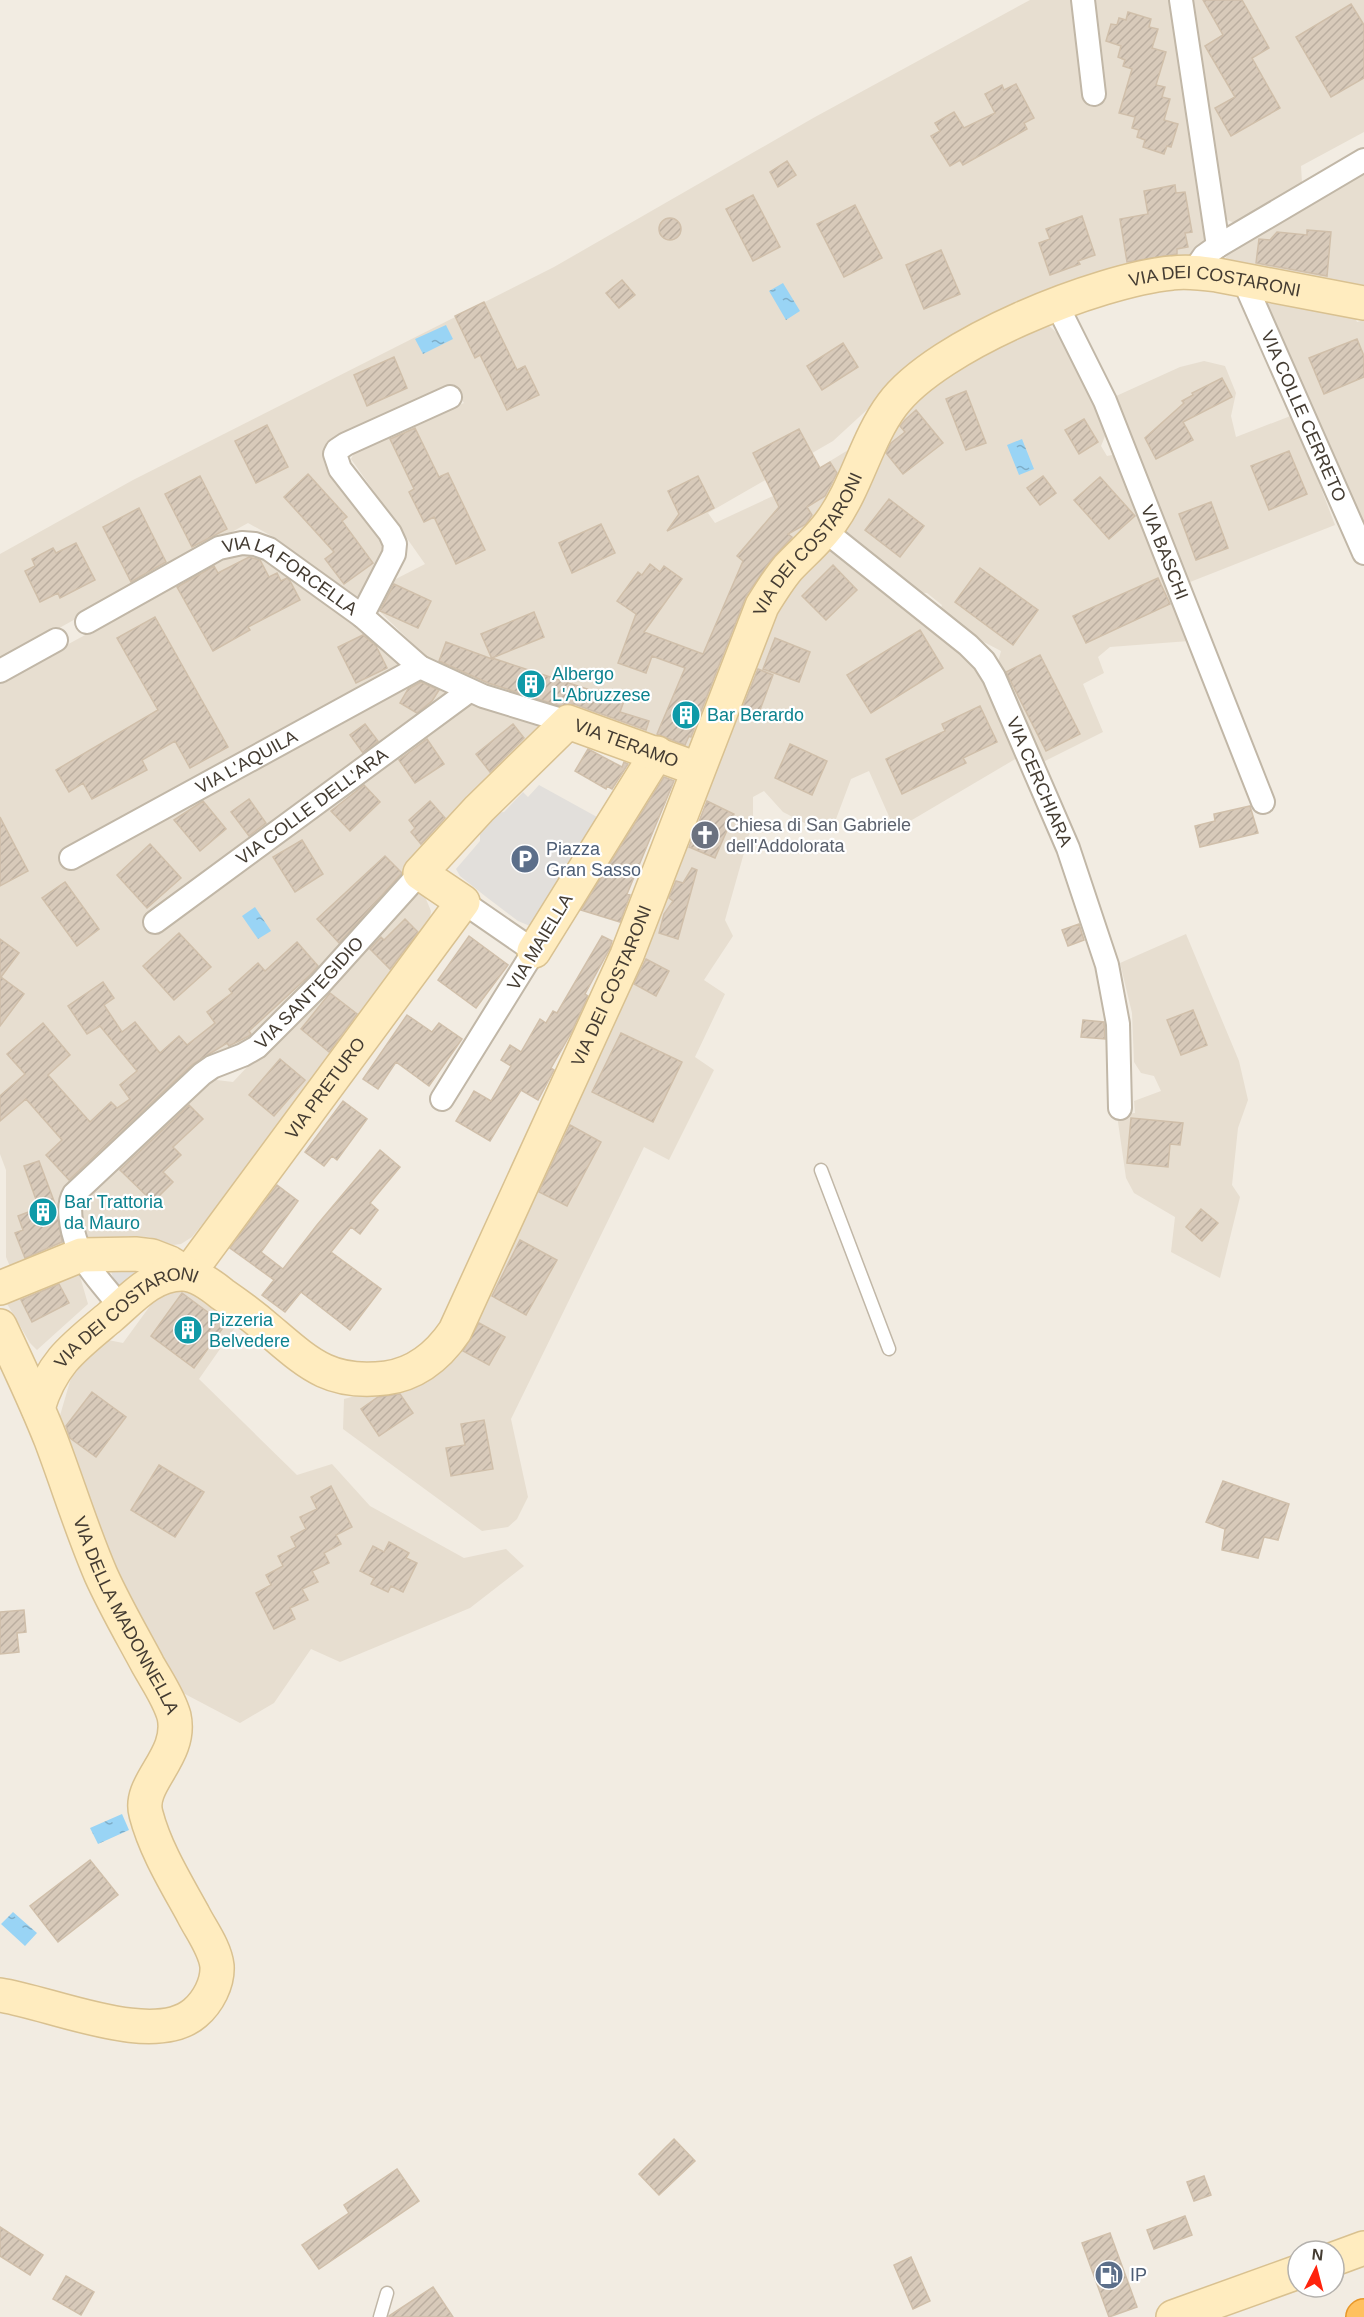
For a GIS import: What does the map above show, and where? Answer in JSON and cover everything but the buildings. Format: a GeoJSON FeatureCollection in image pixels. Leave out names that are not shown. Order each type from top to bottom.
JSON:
{"type":"FeatureCollection","features":[{"type":"Feature","properties":{"kind":"street"},"geometry":{"type":"LineString","coordinates":[[1083,0],[1094,94]]}},
{"type":"Feature","properties":{"kind":"street"},"geometry":{"type":"LineString","coordinates":[[1181,0],[1218,246]]}},
{"type":"Feature","properties":{"kind":"street"},"geometry":{"type":"LineString","coordinates":[[1193,272],[1204,256],[1218,246],[1364,160]]}},
{"type":"Feature","properties":{"kind":"street","name":"VIA DEI COSTARONI"},"geometry":{"type":"LineString","coordinates":[[0,1288],[81,1255],[143,1255],[171,1263],[215,1288],[305,1361],[335,1376],[366,1380],[390,1377],[427,1362],[443,1348],[455,1331],[623,965],[762,606],[787,569],[824,530],[849,491],[892,405],[934,366],[998,329],[1057,305],[1135,280],[1174,272],[1193,272],[1243,279],[1364,303]]}},
{"type":"Feature","properties":{"kind":"street","name":"VIA COLLE CERRETO"},"geometry":{"type":"LineString","coordinates":[[1243,279],[1364,553]]}},
{"type":"Feature","properties":{"kind":"street","name":"VIA BASCHI"},"geometry":{"type":"LineString","coordinates":[[1057,305],[1105,401],[1263,802]]}},
{"type":"Feature","properties":{"kind":"street"},"geometry":{"type":"LineString","coordinates":[[362,616],[392,557],[395,544],[390,533],[340,469],[336,459],[337,450],[450,397]]}},
{"type":"Feature","properties":{"kind":"street","name":"VIA CERCHIARA"},"geometry":{"type":"LineString","coordinates":[[824,530],[968,645],[984,661],[994,676],[1068,848],[1107,965],[1118,1024],[1120,1108]]}},
{"type":"Feature","properties":{"kind":"street","name":"VIA LA FORCELLA"},"geometry":{"type":"LineString","coordinates":[[87,622],[212,552],[242,543],[260,545],[273,551],[362,616],[420,667]]}},
{"type":"Feature","properties":{"kind":"street"},"geometry":{"type":"LineString","coordinates":[[0,671],[56,640]]}},
{"type":"Feature","properties":{"kind":"street","name":"VIA TERAMO"},"geometry":{"type":"LineString","coordinates":[[420,667],[469,691],[568,722],[698,769]]}},
{"type":"Feature","properties":{"kind":"street","name":"VIA L'AQUILA"},"geometry":{"type":"LineString","coordinates":[[71,858],[420,667]]}},
{"type":"Feature","properties":{"kind":"street","name":"VIA COLLE DELL'ARA"},"geometry":{"type":"LineString","coordinates":[[155,922],[469,691]]}},
{"type":"Feature","properties":{"kind":"street","name":"VIA SANT'EGIDIO"},"geometry":{"type":"LineString","coordinates":[[81,1255],[69,1208],[70,1200],[76,1191],[202,1074],[256,1047],[320,984],[479,809],[568,722]]}},
{"type":"Feature","properties":{"kind":"street","name":"VIA MAIELLA"},"geometry":{"type":"LineString","coordinates":[[442,1099],[657,753]]}},
{"type":"Feature","properties":{"kind":"street"},"geometry":{"type":"LineString","coordinates":[[420,873],[534,951]]}},
{"type":"Feature","properties":{"kind":"street","name":"VIA PRETURO"},"geometry":{"type":"LineString","coordinates":[[188,1274],[462,902]]}},
{"type":"Feature","properties":{"kind":"street"},"geometry":{"type":"LineString","coordinates":[[81,1255],[121,1307]]}},
{"type":"Feature","properties":{"kind":"street","name":"VIA DEI COSTARONI"},"geometry":{"type":"LineString","coordinates":[[38,1408],[49,1377],[74,1347],[154,1281],[172,1275],[188,1274]]}},
{"type":"Feature","properties":{"kind":"street","name":"VIA DELLA MADONNELLA"},"geometry":{"type":"LineString","coordinates":[[0,1326],[38,1408],[101,1576],[173,1713],[175,1730],[173,1743],[149,1790],[145,1802],[145,1813],[165,1861],[211,1948],[217,1971],[214,1986],[205,2002],[194,2014],[180,2021],[156,2025],[134,2026],[94,2020],[42,2004],[0,1995]]}},
{"type":"Feature","properties":{"kind":"street"},"geometry":{"type":"LineString","coordinates":[[1346,2255],[1364,2248]]}},
{"type":"Feature","properties":{"kind":"street"},"geometry":{"type":"LineString","coordinates":[[1173,2317],[1286,2276]]}},
{"type":"Feature","properties":{"kind":"lane"},"geometry":{"type":"LineString","coordinates":[[821,1170],[889,1349]]}},
{"type":"Feature","properties":{"kind":"lane"},"geometry":{"type":"LineString","coordinates":[[380,2317],[387,2293]]}},
{"type":"Feature","properties":{"kind":"shaded area"},"geometry":{"type":"Polygon","coordinates":[[[1030,0],[1172,0],[1212,237],[1195,259],[882,396],[833,441],[708,513],[715,523],[773,496],[853,447],[857,456],[693,753],[437,667],[377,609],[390,582],[425,564],[351,459],[356,449],[464,403],[453,387],[329,455],[389,545],[359,603],[277,539],[248,523],[0,661],[0,554],[133,480],[554,267],[815,117],[1030,0]]]}},
{"type":"Feature","properties":{"kind":"shaded area"},"geometry":{"type":"Polygon","coordinates":[[[1190,0],[1364,0],[1364,132],[1301,166],[1302,183],[1237,224],[1225,219],[1190,0]]]}},
{"type":"Feature","properties":{"kind":"shaded area"},"geometry":{"type":"Polygon","coordinates":[[[1364,172],[1364,294],[1221,266],[1233,245],[1364,172]]]}},
{"type":"Feature","properties":{"kind":"shaded area"},"geometry":{"type":"Polygon","coordinates":[[[1259,293],[1353,312],[1357,322],[1364,320],[1364,536],[1259,293]]]}},
{"type":"Feature","properties":{"kind":"shaded area"},"geometry":{"type":"Polygon","coordinates":[[[1048,325],[1065,340],[1108,429],[1101,446],[1107,456],[1117,454],[1189,641],[1110,647],[1098,657],[1104,673],[1083,684],[1103,732],[1039,764],[998,662],[1001,651],[939,613],[942,605],[927,593],[914,592],[838,532],[891,421],[952,361],[1048,325]]]}},
{"type":"Feature","properties":{"kind":"shaded area"},"geometry":{"type":"Polygon","coordinates":[[[1204,361],[1225,366],[1236,393],[1231,416],[1236,437],[1293,415],[1335,525],[1185,584],[1114,397],[1180,367],[1204,361]]]}},
{"type":"Feature","properties":{"kind":"shaded area"},"geometry":{"type":"Polygon","coordinates":[[[827,542],[976,663],[1017,758],[895,830],[869,771],[851,779],[836,819],[822,832],[783,812],[764,791],[753,797],[753,821],[725,920],[733,936],[704,980],[725,994],[695,1057],[714,1070],[669,1160],[644,1147],[511,1419],[528,1497],[517,1519],[508,1527],[482,1531],[343,1429],[344,1399],[418,1379],[681,844],[715,858],[729,826],[723,823],[728,811],[698,798],[768,619],[827,542]]]}},
{"type":"Feature","properties":{"kind":"shaded area"},"geometry":{"type":"Polygon","coordinates":[[[248,547],[341,612],[418,673],[471,700],[547,726],[382,899],[366,921],[308,982],[253,1035],[73,1184],[72,1249],[11,1269],[6,1257],[6,1170],[0,1154],[0,681],[248,547]]]}},
{"type":"Feature","properties":{"kind":"shaded area","name":"Piazza Gran Sasso"},"geometry":{"type":"Polygon","coordinates":[[[539,785],[597,817],[587,835],[588,842],[534,924],[530,926],[518,921],[485,896],[460,876],[456,869],[480,841],[480,832],[497,813],[504,812],[523,792],[528,797],[539,785]]]}},
{"type":"Feature","properties":{"kind":"shaded area"},"geometry":{"type":"Polygon","coordinates":[[[414,889],[423,892],[431,911],[427,941],[351,1041],[192,1237],[181,1244],[173,1245],[149,1237],[130,1236],[87,1241],[78,1215],[83,1193],[208,1079],[233,1082],[414,889]]]}},
{"type":"Feature","properties":{"kind":"shaded area"},"geometry":{"type":"Polygon","coordinates":[[[1186,934],[1239,1061],[1248,1100],[1238,1128],[1232,1185],[1240,1197],[1220,1278],[1171,1252],[1175,1217],[1134,1193],[1126,1178],[1117,1115],[1135,1113],[1134,1101],[1161,1091],[1154,1076],[1141,1073],[1134,1062],[1132,1013],[1120,963],[1186,934]]]}},
{"type":"Feature","properties":{"kind":"shaded area"},"geometry":{"type":"Polygon","coordinates":[[[128,1258],[136,1259],[145,1280],[120,1301],[111,1271],[128,1258]]]}},
{"type":"Feature","properties":{"kind":"shaded area"},"geometry":{"type":"Polygon","coordinates":[[[77,1266],[88,1304],[37,1350],[30,1343],[6,1302],[77,1266]]]}},
{"type":"Feature","properties":{"kind":"shaded area"},"geometry":{"type":"Polygon","coordinates":[[[178,1280],[241,1319],[199,1379],[297,1475],[332,1464],[370,1506],[464,1558],[506,1549],[524,1566],[470,1608],[340,1662],[311,1649],[274,1703],[240,1723],[166,1684],[127,1603],[59,1419],[73,1371],[94,1344],[108,1340],[123,1343],[166,1284],[178,1280]]]}},
{"type":"Feature","properties":{"kind":"water"},"geometry":{"type":"Polygon","coordinates":[[[783,283],[800,311],[786,320],[769,291],[783,283]]]}},
{"type":"Feature","properties":{"kind":"water"},"geometry":{"type":"Polygon","coordinates":[[[446,325],[453,339],[423,354],[415,339],[446,325]]]}},
{"type":"Feature","properties":{"kind":"water"},"geometry":{"type":"Polygon","coordinates":[[[1022,439],[1034,469],[1019,475],[1007,445],[1022,439]]]}},
{"type":"Feature","properties":{"kind":"water"},"geometry":{"type":"Polygon","coordinates":[[[255,907],[271,931],[258,939],[242,916],[255,907]]]}},
{"type":"Feature","properties":{"kind":"water"},"geometry":{"type":"Polygon","coordinates":[[[122,1814],[129,1830],[98,1844],[90,1828],[122,1814]]]}},
{"type":"Feature","properties":{"kind":"water"},"geometry":{"type":"Polygon","coordinates":[[[13,1912],[37,1933],[25,1946],[1,1924],[13,1912]]]}},
{"type":"Feature","properties":{"kind":"place","name":"Albergo L'Abruzzese"},"geometry":{"type":"Point","coordinates":[531,684]}},
{"type":"Feature","properties":{"kind":"place","name":"Bar Berardo"},"geometry":{"type":"Point","coordinates":[686,715]}},
{"type":"Feature","properties":{"kind":"place","name":"Chiesa di San Gabriele dell'Addolorata"},"geometry":{"type":"Point","coordinates":[705,835]}},
{"type":"Feature","properties":{"kind":"place","name":"Piazza Gran Sasso"},"geometry":{"type":"Point","coordinates":[525,859]}},
{"type":"Feature","properties":{"kind":"place","name":"Bar Trattoria da Mauro"},"geometry":{"type":"Point","coordinates":[43,1212]}},
{"type":"Feature","properties":{"kind":"place","name":"Pizzeria Belvedere"},"geometry":{"type":"Point","coordinates":[188,1330]}},
{"type":"Feature","properties":{"kind":"place","name":"IP"},"geometry":{"type":"Point","coordinates":[1109,2275]}}]}
